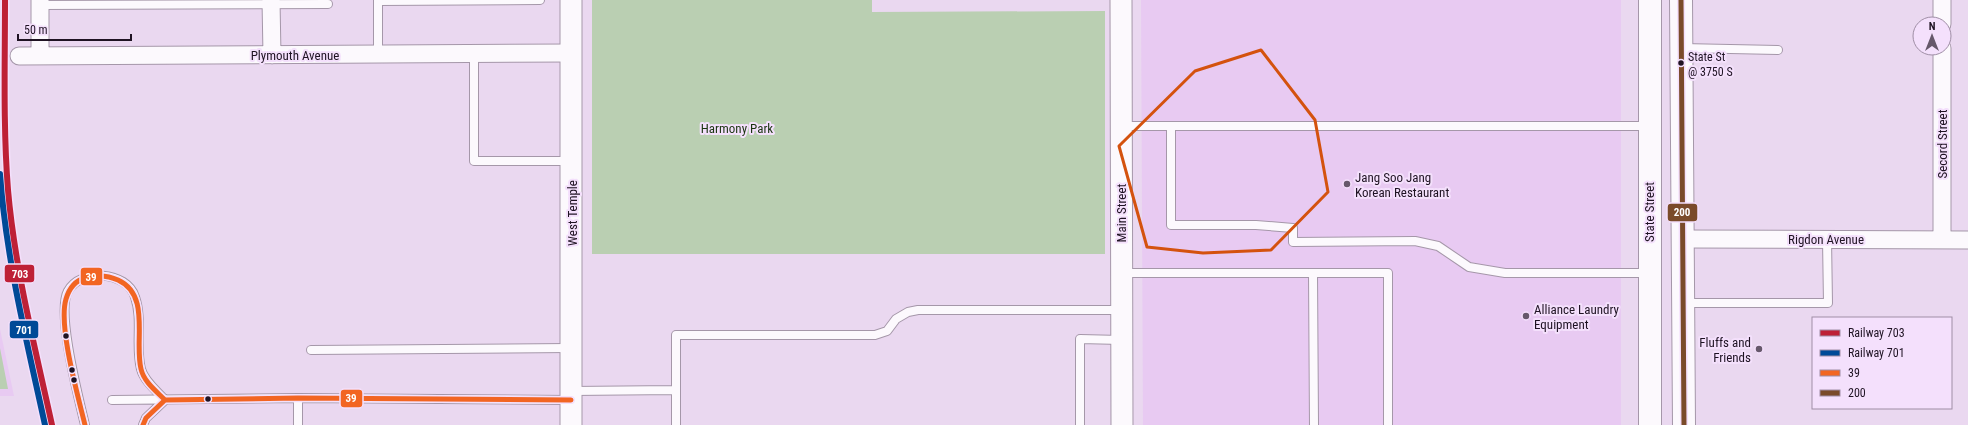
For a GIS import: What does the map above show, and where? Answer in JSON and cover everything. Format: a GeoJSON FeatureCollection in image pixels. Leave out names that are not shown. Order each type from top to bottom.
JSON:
{"type":"FeatureCollection","features":[{"type":"Feature","properties":{"kind":"main road","name":"State Street"},"geometry":{"type":"LineString","coordinates":[[1650,0],[1650,425]]}},
{"type":"Feature","properties":{"kind":"main road"},"geometry":{"type":"LineString","coordinates":[[1680,0],[1684,240],[1684,425]]}},
{"type":"Feature","properties":{"kind":"street","name":"West Temple"},"geometry":{"type":"LineString","coordinates":[[571,0],[571,425]]}},
{"type":"Feature","properties":{"kind":"street","name":"Main Street"},"geometry":{"type":"LineString","coordinates":[[1121,0],[1122,425]]}},
{"type":"Feature","properties":{"kind":"street"},"geometry":{"type":"LineString","coordinates":[[1942,0],[1942,16]]}},
{"type":"Feature","properties":{"kind":"street"},"geometry":{"type":"LineString","coordinates":[[40,2],[40,56]]}},
{"type":"Feature","properties":{"kind":"street"},"geometry":{"type":"LineString","coordinates":[[271,2],[272,55]]}},
{"type":"Feature","properties":{"kind":"street","name":"Plymouth Avenue"},"geometry":{"type":"LineString","coordinates":[[19,56],[571,53]]}},
{"type":"Feature","properties":{"kind":"street","name":"Secord Street"},"geometry":{"type":"LineString","coordinates":[[1942,56],[1942,240]]}},
{"type":"Feature","properties":{"kind":"street","name":"Rigdon Avenue"},"geometry":{"type":"LineString","coordinates":[[1684,240],[1968,240]]}},
{"type":"Feature","properties":{"kind":"lane"},"geometry":{"type":"LineString","coordinates":[[378,54],[378,0],[540,0]]}},
{"type":"Feature","properties":{"kind":"lane"},"geometry":{"type":"LineString","coordinates":[[40,2],[271,2],[328,4]]}},
{"type":"Feature","properties":{"kind":"lane"},"geometry":{"type":"LineString","coordinates":[[1681,48],[1778,50]]}},
{"type":"Feature","properties":{"kind":"lane"},"geometry":{"type":"LineString","coordinates":[[474,54],[474,161],[572,161]]}},
{"type":"Feature","properties":{"kind":"lane"},"geometry":{"type":"LineString","coordinates":[[1121,126],[1650,126]]}},
{"type":"Feature","properties":{"kind":"lane"},"geometry":{"type":"LineString","coordinates":[[1171,126],[1171,225],[1256,225],[1292,228],[1293,242],[1415,241],[1438,246],[1469,267],[1505,273],[1649,273]]}},
{"type":"Feature","properties":{"kind":"lane"},"geometry":{"type":"LineString","coordinates":[[1684,303],[1828,304],[1827,239]]}},
{"type":"Feature","properties":{"kind":"lane"},"geometry":{"type":"LineString","coordinates":[[1122,273],[1388,273],[1388,425]]}},
{"type":"Feature","properties":{"kind":"lane"},"geometry":{"type":"LineString","coordinates":[[1313,273],[1314,425]]}},
{"type":"Feature","properties":{"kind":"lane"},"geometry":{"type":"LineString","coordinates":[[85,425],[65,320],[64,302],[68,291],[76,280],[91,276],[116,277],[126,283],[135,296],[141,370],[149,382],[165,400]]}},
{"type":"Feature","properties":{"kind":"lane"},"geometry":{"type":"LineString","coordinates":[[676,425],[676,336],[875,335],[887,331],[896,319],[908,312],[918,310],[1122,310]]}},
{"type":"Feature","properties":{"kind":"lane"},"geometry":{"type":"LineString","coordinates":[[1080,425],[1080,339],[1122,340]]}},
{"type":"Feature","properties":{"kind":"lane"},"geometry":{"type":"LineString","coordinates":[[311,350],[571,348]]}},
{"type":"Feature","properties":{"kind":"lane"},"geometry":{"type":"LineString","coordinates":[[112,400],[571,396],[676,390]]}},
{"type":"Feature","properties":{"kind":"lane"},"geometry":{"type":"LineString","coordinates":[[298,398],[298,425]]}},
{"type":"Feature","properties":{"kind":"lane"},"geometry":{"type":"LineString","coordinates":[[142,425],[146,418],[165,400]]}},
{"type":"Feature","properties":{"kind":"highlighted area"},"geometry":{"type":"Polygon","coordinates":[[[1261,50],[1315,120],[1328,192],[1271,250],[1203,253],[1147,247],[1119,146],[1195,71],[1261,50]]]}},
{"type":"Feature","properties":{"kind":"shaded area"},"geometry":{"type":"Polygon","coordinates":[[[1141,0],[1621,0],[1621,425],[1143,425],[1141,0]]]}},
{"type":"Feature","properties":{"kind":"shaded area"},"geometry":{"type":"Polygon","coordinates":[[[0,329],[14,396],[0,396],[0,329]]]}},
{"type":"Feature","properties":{"kind":"green space","name":"Harmony Park"},"geometry":{"type":"Polygon","coordinates":[[[592,0],[872,0],[872,12],[1105,11],[1105,254],[592,254],[592,0]]]}},
{"type":"Feature","properties":{"kind":"green space"},"geometry":{"type":"Polygon","coordinates":[[[0,348],[8,389],[0,389],[0,348]]]}},
{"type":"Feature","properties":{"kind":"rail line","name":"703"},"geometry":{"type":"LineString","coordinates":[[5,0],[5,143],[11,220],[26,308],[52,425]]}},
{"type":"Feature","properties":{"kind":"rail line","name":"701"},"geometry":{"type":"LineString","coordinates":[[0,174],[12,269],[24,332],[45,425]]}},
{"type":"Feature","properties":{"kind":"transit line","name":"200"},"geometry":{"type":"LineString","coordinates":[[1681,0],[1684,425]]}},
{"type":"Feature","properties":{"kind":"transit line","name":"39"},"geometry":{"type":"LineString","coordinates":[[85,425],[70,361],[64,311],[66,299],[70,289],[81,279],[93,276],[114,278],[128,287],[135,296],[138,307],[139,358],[141,369],[145,378],[154,390],[165,400]]}},
{"type":"Feature","properties":{"kind":"transit line","name":"39"},"geometry":{"type":"LineString","coordinates":[[143,425],[146,418],[165,400],[298,398],[571,400]]}},
{"type":"Feature","properties":{"kind":"place","name":"State St @ 3750 S"},"geometry":{"type":"Point","coordinates":[1681,63]}},
{"type":"Feature","properties":{"kind":"place","name":"Jang Soo Jang Korean Restaurant"},"geometry":{"type":"Point","coordinates":[1347,184]}},
{"type":"Feature","properties":{"kind":"place","name":"Alliance Laundry Equipment"},"geometry":{"type":"Point","coordinates":[1526,316]}},
{"type":"Feature","properties":{"kind":"place","name":"Fluffs and Friends"},"geometry":{"type":"Point","coordinates":[1759,349]}}]}
